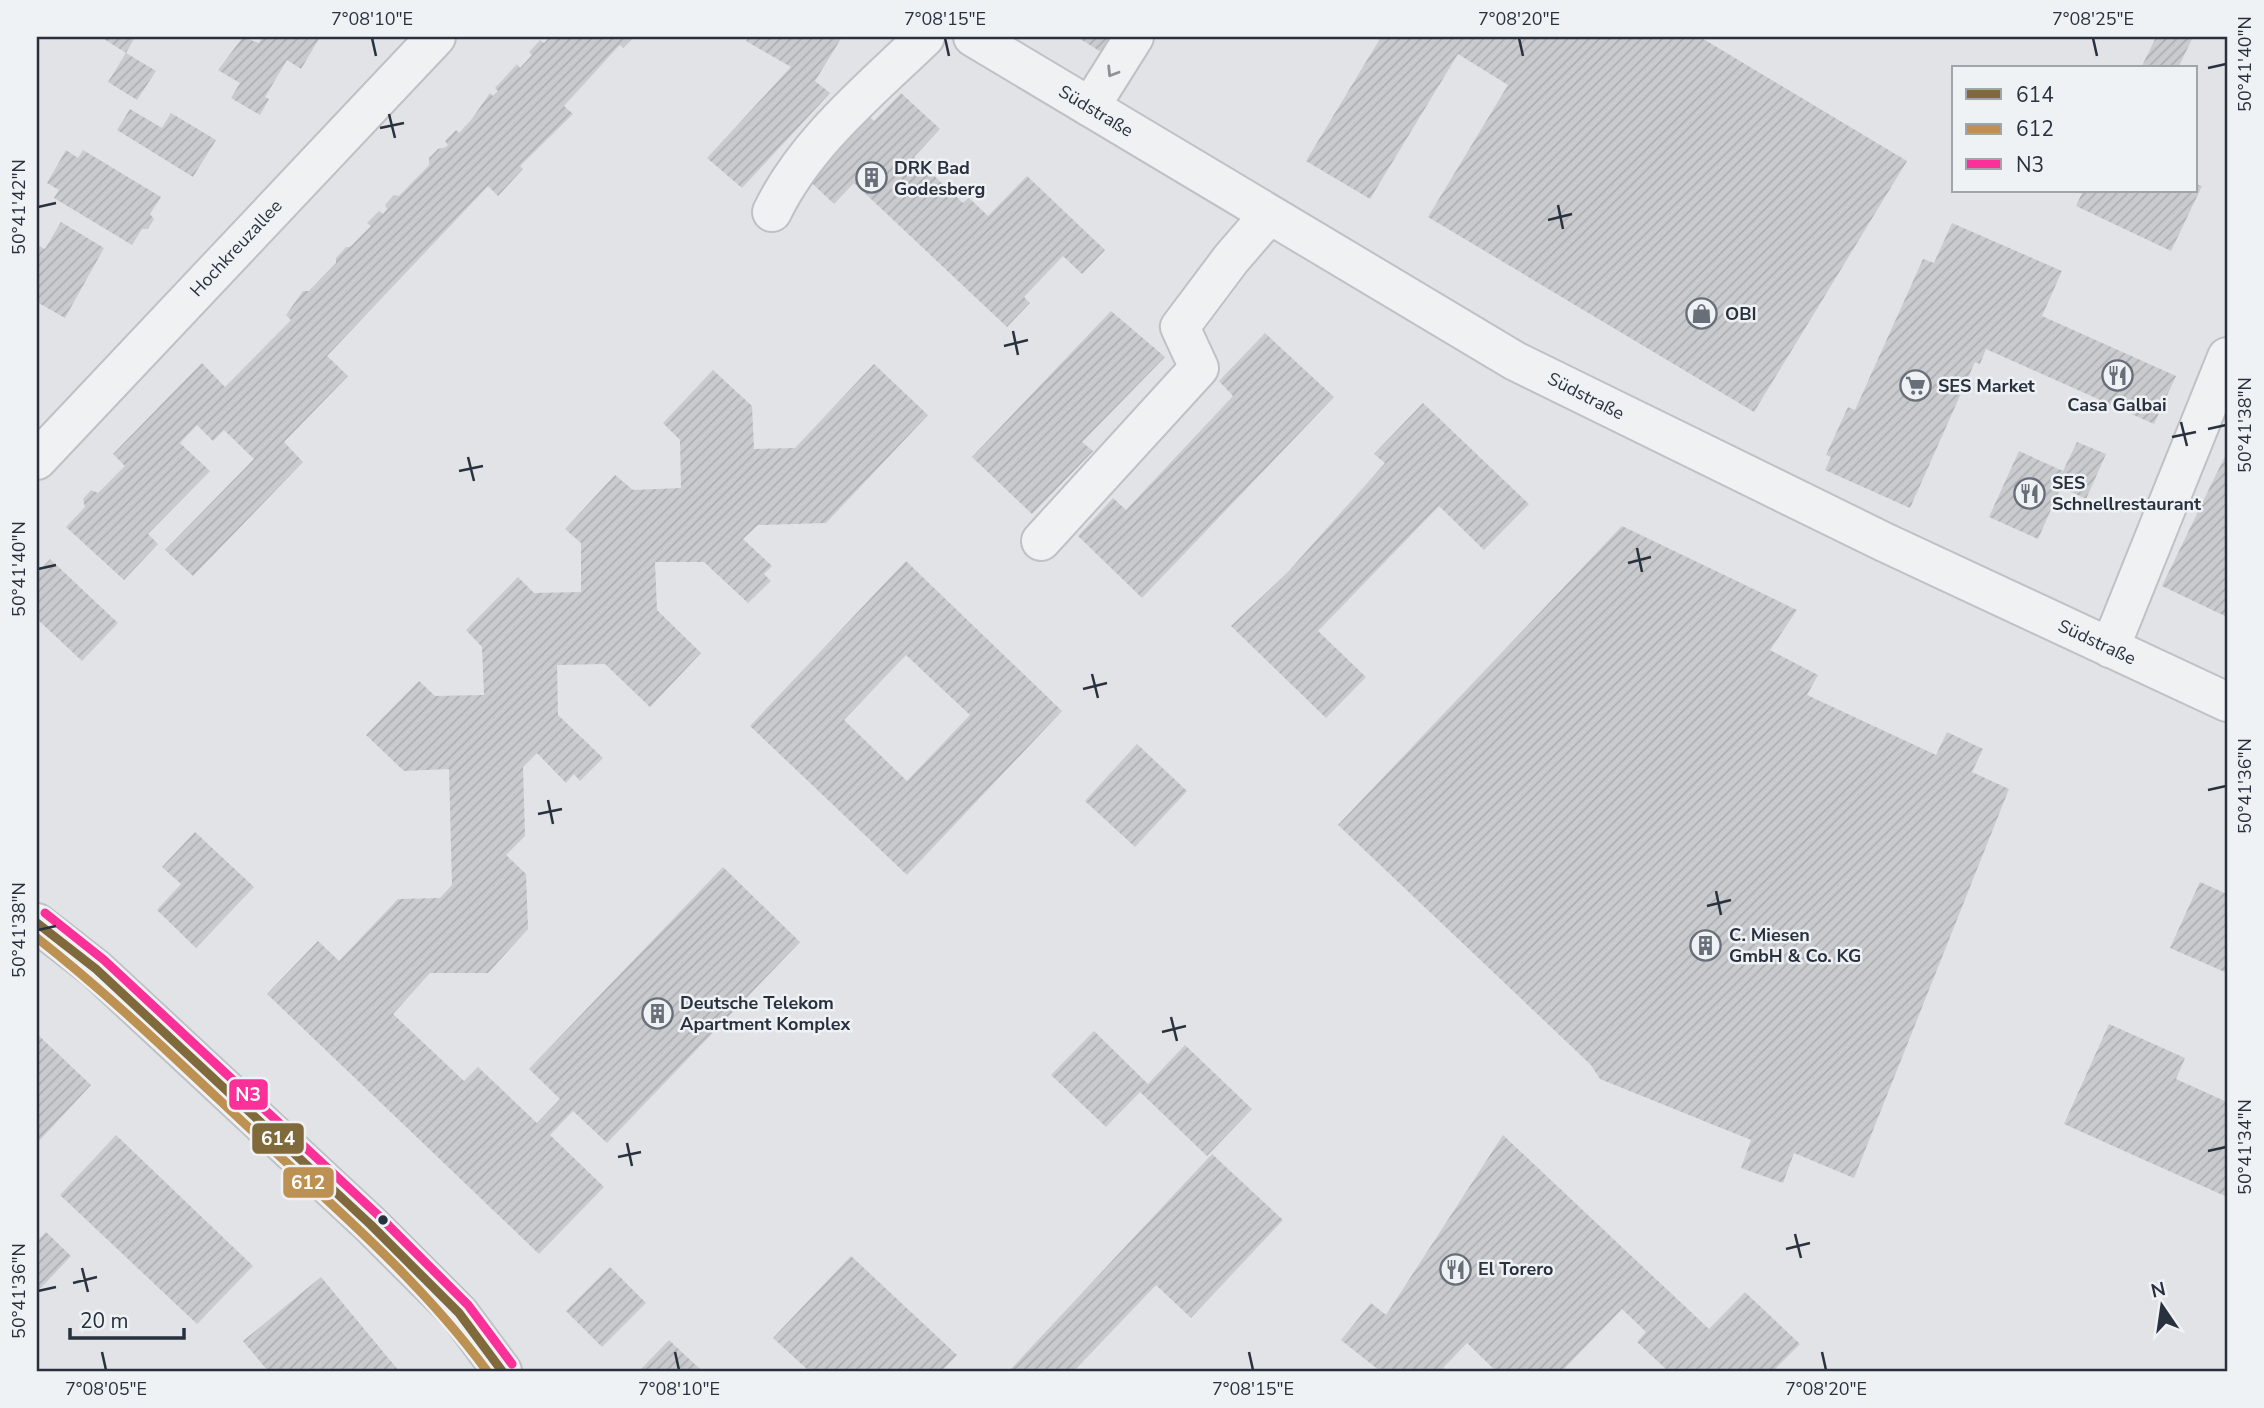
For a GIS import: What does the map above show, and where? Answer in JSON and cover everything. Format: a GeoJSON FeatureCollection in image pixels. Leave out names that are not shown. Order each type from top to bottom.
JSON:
{"type":"FeatureCollection","features":[{"type":"Feature","properties":{"kind":"street","name":"Hochkreuzallee"},"geometry":{"type":"LineString","coordinates":[[37,460],[436,37]]}},
{"type":"Feature","properties":{"kind":"street"},"geometry":{"type":"LineString","coordinates":[[772,212],[788,179],[865,94],[925,37]]}},
{"type":"Feature","properties":{"kind":"street","name":"Südstraße"},"geometry":{"type":"LineString","coordinates":[[973,37],[1515,361],[1702,454],[2227,702]]}},
{"type":"Feature","properties":{"kind":"street"},"geometry":{"type":"LineString","coordinates":[[1090,107],[1134,37]]}},
{"type":"Feature","properties":{"kind":"street"},"geometry":{"type":"LineString","coordinates":[[1041,541],[1199,368],[1180,327],[1231,259],[1269,215]]}},
{"type":"Feature","properties":{"kind":"street"},"geometry":{"type":"LineString","coordinates":[[2110,648],[2227,357]]}},
{"type":"Feature","properties":{"kind":"street"},"geometry":{"type":"LineString","coordinates":[[37,923],[96,969],[371,1225],[459,1312],[502,1371]]}},
{"type":"Feature","properties":{"kind":"building"},"geometry":{"type":"Polygon","coordinates":[[[101,37],[135,37],[126,53],[101,37]]]}},
{"type":"Feature","properties":{"kind":"building"},"geometry":{"type":"Polygon","coordinates":[[[243,37],[259,43],[262,37],[320,37],[301,69],[287,60],[265,97],[269,99],[260,115],[231,98],[240,83],[218,70],[243,37]]]}},
{"type":"Feature","properties":{"kind":"building"},"geometry":{"type":"Polygon","coordinates":[[[550,37],[634,37],[623,48],[620,45],[564,106],[573,114],[520,166],[523,169],[498,196],[488,186],[327,356],[348,376],[284,442],[303,462],[193,576],[165,550],[254,459],[224,430],[213,441],[197,425],[180,443],[210,471],[148,534],[158,544],[124,580],[66,527],[85,507],[83,499],[91,490],[98,493],[125,466],[113,454],[202,363],[225,387],[291,320],[286,315],[303,291],[309,291],[336,263],[336,258],[346,247],[350,247],[371,226],[367,223],[379,211],[383,214],[387,209],[385,205],[394,195],[399,196],[429,165],[429,158],[438,149],[448,145],[445,141],[456,130],[459,133],[490,93],[493,96],[498,91],[495,88],[517,64],[520,68],[532,55],[529,52],[540,40],[544,43],[550,37]]]}},
{"type":"Feature","properties":{"kind":"building"},"geometry":{"type":"Polygon","coordinates":[[[749,37],[842,37],[815,81],[830,93],[742,188],[707,158],[791,67],[746,41],[749,37]]]}},
{"type":"Feature","properties":{"kind":"building"},"geometry":{"type":"Polygon","coordinates":[[[1077,37],[1110,37],[1101,52],[1077,37]]]}},
{"type":"Feature","properties":{"kind":"building","name":"OBI"},"geometry":{"type":"Polygon","coordinates":[[[1381,37],[1700,37],[1907,161],[1754,412],[1428,217],[1508,85],[1458,54],[1370,199],[1306,161],[1381,37]]]}},
{"type":"Feature","properties":{"kind":"building"},"geometry":{"type":"Polygon","coordinates":[[[2156,37],[2193,37],[2179,66],[2142,66],[2156,37]]]}},
{"type":"Feature","properties":{"kind":"building"},"geometry":{"type":"Polygon","coordinates":[[[126,53],[156,71],[137,100],[108,82],[126,53]]]}},
{"type":"Feature","properties":{"kind":"building"},"geometry":{"type":"Polygon","coordinates":[[[901,93],[940,129],[914,157],[963,203],[969,198],[988,216],[1027,176],[1105,250],[1082,274],[1063,256],[1024,297],[1030,303],[1007,327],[854,183],[834,204],[801,173],[861,108],[874,121],[901,93]]]}},
{"type":"Feature","properties":{"kind":"building"},"geometry":{"type":"Polygon","coordinates":[[[130,109],[162,128],[171,113],[216,140],[193,177],[117,130],[130,109]]]}},
{"type":"Feature","properties":{"kind":"building"},"geometry":{"type":"Polygon","coordinates":[[[66,150],[78,158],[83,150],[161,197],[150,214],[154,219],[148,229],[142,229],[132,245],[54,198],[59,190],[47,183],[66,150]]]}},
{"type":"Feature","properties":{"kind":"building"},"geometry":{"type":"Polygon","coordinates":[[[2198,185],[2202,186],[2171,251],[2076,206],[2083,192],[2198,192],[2198,185]]]}},
{"type":"Feature","properties":{"kind":"building"},"geometry":{"type":"Polygon","coordinates":[[[61,222],[104,248],[65,318],[37,302],[37,245],[45,249],[61,222]]]}},
{"type":"Feature","properties":{"kind":"building","name":"SES Market"},"geometry":{"type":"Polygon","coordinates":[[[1952,223],[2062,271],[2042,316],[2176,376],[2154,424],[1986,349],[1980,364],[1975,362],[1910,508],[1825,470],[1831,457],[1826,455],[1848,407],[1855,410],[1923,259],[1934,263],[1952,223]]]}},
{"type":"Feature","properties":{"kind":"building"},"geometry":{"type":"Polygon","coordinates":[[[1111,311],[1165,357],[1082,442],[1093,451],[1032,514],[972,457],[1111,311]]]}},
{"type":"Feature","properties":{"kind":"building"},"geometry":{"type":"Polygon","coordinates":[[[1265,333],[1334,397],[1142,598],[1078,536],[1113,498],[1126,510],[1233,396],[1219,381],[1265,333]]]}},
{"type":"Feature","properties":{"kind":"building"},"geometry":{"type":"Polygon","coordinates":[[[874,364],[928,415],[826,523],[758,525],[743,539],[772,566],[764,574],[771,581],[748,603],[704,562],[655,562],[657,610],[701,653],[650,707],[605,664],[557,665],[558,715],[603,758],[580,781],[574,774],[566,783],[537,753],[523,767],[525,836],[506,855],[526,874],[528,929],[488,973],[430,973],[393,1014],[464,1081],[478,1067],[537,1123],[560,1099],[529,1069],[723,867],[800,942],[607,1143],[573,1111],[550,1135],[604,1187],[539,1254],[267,994],[318,941],[339,961],[398,899],[440,898],[452,885],[449,769],[404,771],[366,735],[419,681],[435,696],[484,695],[482,647],[466,630],[518,577],[534,593],[581,592],[581,543],[565,529],[615,475],[633,490],[681,488],[680,440],[663,423],[713,370],[752,406],[754,449],[795,448],[874,364]]]}},
{"type":"Feature","properties":{"kind":"building"},"geometry":{"type":"Polygon","coordinates":[[[1423,403],[1529,504],[1484,550],[1439,506],[1318,631],[1366,677],[1326,718],[1231,626],[1288,572],[1385,463],[1374,454],[1423,403]]]}},
{"type":"Feature","properties":{"kind":"building","name":"SES Schnellrestaurant"},"geometry":{"type":"Polygon","coordinates":[[[2077,442],[2106,454],[2086,499],[2061,487],[2038,539],[1989,517],[2019,451],[2063,471],[2077,442]]]}},
{"type":"Feature","properties":{"kind":"building"},"geometry":{"type":"Polygon","coordinates":[[[2227,452],[2227,617],[2162,586],[2227,452]]]}},
{"type":"Feature","properties":{"kind":"building","name":"C. Miesen GmbH & Co. KG"},"geometry":{"type":"Polygon","coordinates":[[[1622,526],[1797,610],[1770,650],[1818,675],[1807,695],[1936,755],[1947,732],[1983,749],[1972,772],[2009,789],[1854,1178],[1794,1153],[1783,1183],[1741,1168],[1751,1140],[1600,1079],[1591,1065],[1338,825],[1622,526]]]}},
{"type":"Feature","properties":{"kind":"building"},"geometry":{"type":"Polygon","coordinates":[[[50,559],[118,623],[82,661],[37,619],[37,573],[50,559]]]}},
{"type":"Feature","properties":{"kind":"building"},"geometry":{"type":"Polygon","coordinates":[[[906,561],[1062,711],[907,875],[750,726],[906,561]],[[906,655],[844,720],[907,781],[970,715],[906,655]]]}},
{"type":"Feature","properties":{"kind":"building"},"geometry":{"type":"Polygon","coordinates":[[[1137,744],[1187,791],[1135,847],[1085,801],[1137,744]]]}},
{"type":"Feature","properties":{"kind":"building"},"geometry":{"type":"Polygon","coordinates":[[[195,832],[254,887],[196,948],[157,910],[181,884],[162,867],[195,832]]]}},
{"type":"Feature","properties":{"kind":"building"},"geometry":{"type":"Polygon","coordinates":[[[2200,882],[2227,894],[2227,973],[2170,948],[2200,882]]]}},
{"type":"Feature","properties":{"kind":"building"},"geometry":{"type":"Polygon","coordinates":[[[2109,1024],[2185,1058],[2176,1079],[2227,1102],[2227,1197],[2064,1124],[2109,1024]]]}},
{"type":"Feature","properties":{"kind":"building"},"geometry":{"type":"Polygon","coordinates":[[[1094,1031],[1148,1084],[1185,1045],[1252,1109],[1207,1156],[1140,1092],[1106,1127],[1051,1075],[1094,1031]]]}},
{"type":"Feature","properties":{"kind":"building"},"geometry":{"type":"Polygon","coordinates":[[[37,1034],[91,1085],[39,1141],[37,1139],[37,1034]]]}},
{"type":"Feature","properties":{"kind":"building"},"geometry":{"type":"Polygon","coordinates":[[[116,1135],[253,1266],[197,1324],[60,1195],[116,1135]]]}},
{"type":"Feature","properties":{"kind":"building"},"geometry":{"type":"Polygon","coordinates":[[[1503,1135],[1709,1329],[1745,1292],[1800,1344],[1773,1371],[1668,1371],[1637,1342],[1646,1332],[1622,1309],[1562,1371],[1496,1371],[1467,1343],[1443,1368],[1446,1371],[1380,1371],[1341,1340],[1371,1303],[1386,1315],[1503,1135]]]}},
{"type":"Feature","properties":{"kind":"building"},"geometry":{"type":"Polygon","coordinates":[[[1212,1154],[1283,1220],[1191,1318],[1156,1285],[1074,1371],[1009,1371],[1212,1154]]]}},
{"type":"Feature","properties":{"kind":"building"},"geometry":{"type":"Polygon","coordinates":[[[46,1232],[71,1256],[37,1292],[37,1241],[46,1232]]]}},
{"type":"Feature","properties":{"kind":"building"},"geometry":{"type":"Polygon","coordinates":[[[851,1256],[957,1355],[942,1371],[809,1371],[773,1338],[851,1256]]]}},
{"type":"Feature","properties":{"kind":"building"},"geometry":{"type":"Polygon","coordinates":[[[610,1267],[646,1303],[602,1347],[566,1311],[610,1267]]]}},
{"type":"Feature","properties":{"kind":"building"},"geometry":{"type":"Polygon","coordinates":[[[321,1277],[399,1371],[268,1371],[243,1341],[321,1277]]]}},
{"type":"Feature","properties":{"kind":"building"},"geometry":{"type":"Polygon","coordinates":[[[669,1340],[702,1371],[639,1371],[669,1340]]]}},
{"type":"Feature","properties":{"kind":"transit line","name":"N3"},"geometry":{"type":"LineString","coordinates":[[45,913],[104,960],[379,1216],[468,1305],[512,1364]]}},
{"type":"Feature","properties":{"kind":"transit line","name":"614"},"geometry":{"type":"LineString","coordinates":[[37,923],[96,969],[371,1225],[459,1313],[502,1371]]}},
{"type":"Feature","properties":{"kind":"transit line","name":"612"},"geometry":{"type":"LineString","coordinates":[[37,938],[123,1011],[351,1222],[436,1308],[487,1371]]}},
{"type":"Feature","properties":{"kind":"place","name":"DRK Bad Godesberg"},"geometry":{"type":"Point","coordinates":[871,178]}},
{"type":"Feature","properties":{"kind":"place","name":"OBI"},"geometry":{"type":"Point","coordinates":[1702,314]}},
{"type":"Feature","properties":{"kind":"place","name":"Casa Galbai"},"geometry":{"type":"Point","coordinates":[2117,375]}},
{"type":"Feature","properties":{"kind":"place","name":"SES Market"},"geometry":{"type":"Point","coordinates":[1915,386]}},
{"type":"Feature","properties":{"kind":"place","name":"SES Schnellrestaurant"},"geometry":{"type":"Point","coordinates":[2029,493]}},
{"type":"Feature","properties":{"kind":"place","name":"C. Miesen GmbH & Co. KG"},"geometry":{"type":"Point","coordinates":[1706,945]}},
{"type":"Feature","properties":{"kind":"place","name":"Deutsche Telekom Apartment Komplex"},"geometry":{"type":"Point","coordinates":[657,1013]}},
{"type":"Feature","properties":{"kind":"place","name":"El Torero"},"geometry":{"type":"Point","coordinates":[1455,1269]}}]}
